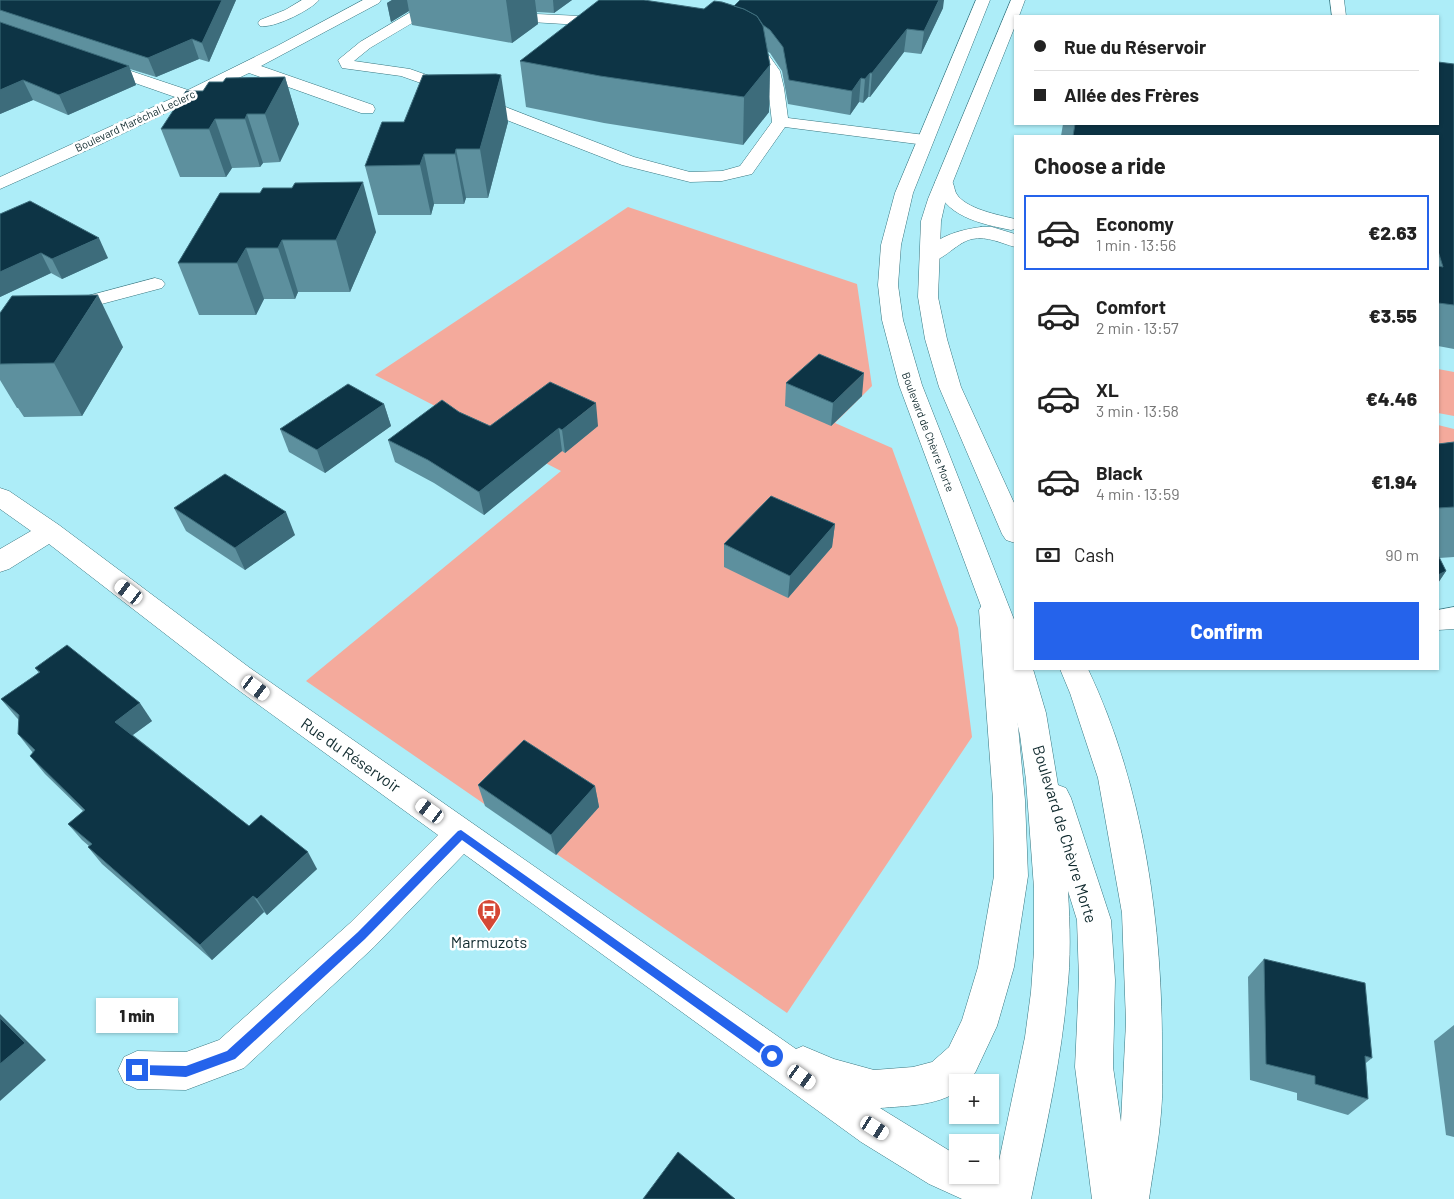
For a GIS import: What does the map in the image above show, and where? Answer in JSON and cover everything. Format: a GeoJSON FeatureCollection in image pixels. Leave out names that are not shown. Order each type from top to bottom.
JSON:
{"type":"FeatureCollection","features":[{"type":"Feature","properties":{"kind":"main road"},"geometry":{"type":"LineString","coordinates":[[265,23],[290,13],[312,0]]}},
{"type":"Feature","properties":{"kind":"main road","name":"Boulevard Maréchal Leclerc"},"geometry":{"type":"LineString","coordinates":[[0,184],[306,39],[374,0]]}},
{"type":"Feature","properties":{"kind":"main road","name":"Boulevard de Chèvre Morte"},"geometry":{"type":"LineString","coordinates":[[983,0],[904,193],[889,260],[889,297],[900,354],[913,396],[992,596],[1014,657]]}},
{"type":"Feature","properties":{"kind":"main road"},"geometry":{"type":"LineString","coordinates":[[1014,532],[950,387],[936,339],[928,297],[931,222],[944,182],[1018,0]]}},
{"type":"Feature","properties":{"kind":"main road"},"geometry":{"type":"LineString","coordinates":[[1337,0],[1339,15]]}},
{"type":"Feature","properties":{"kind":"main road"},"geometry":{"type":"LineString","coordinates":[[439,1],[523,18],[562,19],[628,25],[730,41],[762,56],[775,78],[780,122],[746,170],[722,176],[690,177],[628,161],[492,108],[486,101],[404,72],[348,65],[346,60],[365,45],[439,1]]}},
{"type":"Feature","properties":{"kind":"main road"},"geometry":{"type":"LineString","coordinates":[[84,61],[189,96]]}},
{"type":"Feature","properties":{"kind":"main road"},"geometry":{"type":"LineString","coordinates":[[248,67],[367,109]]}},
{"type":"Feature","properties":{"kind":"main road"},"geometry":{"type":"LineString","coordinates":[[780,122],[817,125],[925,140]]}},
{"type":"Feature","properties":{"kind":"main road"},"geometry":{"type":"LineString","coordinates":[[944,182],[949,196],[963,208],[983,217],[1014,225]]}},
{"type":"Feature","properties":{"kind":"main road"},"geometry":{"type":"LineString","coordinates":[[930,257],[950,240],[967,234],[981,232],[996,233],[1014,241]]}},
{"type":"Feature","properties":{"kind":"main road"},"geometry":{"type":"LineString","coordinates":[[0,331],[38,315],[155,284]]}},
{"type":"Feature","properties":{"kind":"main road","name":"Rue du Réservoir"},"geometry":{"type":"LineString","coordinates":[[0,497],[50,531],[240,676],[743,1036],[890,1137],[943,1170],[1010,1199]]}},
{"type":"Feature","properties":{"kind":"main road"},"geometry":{"type":"LineString","coordinates":[[0,562],[50,531]]}},
{"type":"Feature","properties":{"kind":"main road"},"geometry":{"type":"LineString","coordinates":[[743,1036],[792,1061],[834,1078],[874,1089],[913,1086],[942,1079],[962,1060],[979,1026],[996,967],[1011,876],[1009,800],[992,596]]}},
{"type":"Feature","properties":{"kind":"main road"},"geometry":{"type":"LineString","coordinates":[[1439,620],[1454,618]]}},
{"type":"Feature","properties":{"kind":"main road","name":"Boulevard de Chèvre Morte"},"geometry":{"type":"LineString","coordinates":[[1018,670],[1036,738],[1094,920],[1097,980],[1094,1067],[1112,1199]]}},
{"type":"Feature","properties":{"kind":"main road"},"geometry":{"type":"LineString","coordinates":[[1074,670],[1085,694],[1114,778],[1139,914],[1144,1022],[1142,1113],[1129,1199]]}},
{"type":"Feature","properties":{"kind":"main road","name":"Boulevard de Chèvre Morte"},"geometry":{"type":"LineString","coordinates":[[1010,1199],[1035,1085],[1046,1021],[1052,943],[1047,832],[1036,738]]}},
{"type":"Feature","properties":{"kind":"main road"},"geometry":{"type":"LineString","coordinates":[[137,1070],[186,1072],[231,1055],[362,935],[461,834]]}},
{"type":"Feature","properties":{"kind":"shaded area"},"geometry":{"type":"Polygon","coordinates":[[[628,207],[857,284],[872,386],[835,423],[892,448],[958,628],[972,737],[787,1013],[306,681],[561,471],[375,375],[628,207]]]}},
{"type":"Feature","properties":{"kind":"shaded area"},"geometry":{"type":"Polygon","coordinates":[[[1439,369],[1454,372],[1454,416],[1439,413],[1439,369]]]}},
{"type":"Feature","properties":{"kind":"shaded area"},"geometry":{"type":"Polygon","coordinates":[[[1439,425],[1454,429],[1454,458],[1439,460],[1439,425]]]}},
{"type":"Feature","properties":{"kind":"building"},"geometry":{"type":"Polygon","coordinates":[[[0,0],[222,0],[202,43],[192,39],[148,58],[0,10],[0,0]]]}},
{"type":"Feature","properties":{"kind":"building"},"geometry":{"type":"Polygon","coordinates":[[[599,0],[644,0],[704,9],[714,1],[744,9],[757,16],[763,26],[770,65],[744,97],[600,76],[520,61],[599,0]]]}},
{"type":"Feature","properties":{"kind":"building"},"geometry":{"type":"Polygon","coordinates":[[[740,0],[939,0],[924,31],[907,29],[872,73],[865,79],[861,78],[852,91],[789,80],[783,47],[757,16],[734,6],[740,0]]]}},
{"type":"Feature","properties":{"kind":"building"},"geometry":{"type":"Polygon","coordinates":[[[0,22],[129,66],[59,95],[23,80],[0,90],[0,22]]]}},
{"type":"Feature","properties":{"kind":"building"},"geometry":{"type":"Polygon","coordinates":[[[1439,62],[1454,64],[1454,305],[1439,303],[1439,266],[1443,267],[1439,254],[1439,135],[1073,135],[1075,125],[1439,125],[1439,62]]]}},
{"type":"Feature","properties":{"kind":"building"},"geometry":{"type":"Polygon","coordinates":[[[423,75],[501,75],[480,149],[456,149],[455,154],[424,154],[420,165],[365,166],[382,122],[404,122],[423,75]]]}},
{"type":"Feature","properties":{"kind":"building"},"geometry":{"type":"Polygon","coordinates":[[[285,77],[265,114],[247,114],[245,119],[215,119],[209,129],[161,129],[186,91],[203,91],[209,82],[223,82],[226,78],[285,77]]]}},
{"type":"Feature","properties":{"kind":"building"},"geometry":{"type":"Polygon","coordinates":[[[363,182],[336,240],[282,240],[278,248],[246,248],[237,263],[178,263],[220,193],[260,193],[263,188],[292,188],[295,183],[363,182]]]}},
{"type":"Feature","properties":{"kind":"building"},"geometry":{"type":"Polygon","coordinates":[[[30,201],[99,238],[52,259],[41,253],[0,272],[0,214],[30,201]]]}},
{"type":"Feature","properties":{"kind":"building"},"geometry":{"type":"Polygon","coordinates":[[[98,295],[54,363],[0,364],[0,313],[12,296],[98,295]]]}},
{"type":"Feature","properties":{"kind":"building"},"geometry":{"type":"Polygon","coordinates":[[[819,354],[864,373],[833,403],[786,383],[819,354]]]}},
{"type":"Feature","properties":{"kind":"building"},"geometry":{"type":"Polygon","coordinates":[[[550,382],[596,403],[562,430],[559,428],[479,492],[428,460],[388,440],[442,400],[459,412],[490,426],[550,382]]]}},
{"type":"Feature","properties":{"kind":"building"},"geometry":{"type":"Polygon","coordinates":[[[348,384],[384,404],[317,450],[280,429],[348,384]]]}},
{"type":"Feature","properties":{"kind":"building"},"geometry":{"type":"Polygon","coordinates":[[[1454,442],[1454,507],[1439,508],[1439,444],[1454,442]]]}},
{"type":"Feature","properties":{"kind":"building"},"geometry":{"type":"Polygon","coordinates":[[[225,474],[286,512],[235,548],[174,508],[225,474]]]}},
{"type":"Feature","properties":{"kind":"building"},"geometry":{"type":"Polygon","coordinates":[[[771,496],[835,524],[790,576],[724,544],[771,496]]]}},
{"type":"Feature","properties":{"kind":"building"},"geometry":{"type":"Polygon","coordinates":[[[1439,557],[1446,571],[1439,574],[1439,557]]]}},
{"type":"Feature","properties":{"kind":"building"},"geometry":{"type":"Polygon","coordinates":[[[67,645],[140,703],[115,722],[249,826],[261,815],[308,852],[257,899],[253,896],[200,945],[88,847],[92,844],[68,824],[85,810],[30,756],[35,750],[18,734],[19,715],[1,699],[40,672],[35,668],[67,645]]]}},
{"type":"Feature","properties":{"kind":"building"},"geometry":{"type":"Polygon","coordinates":[[[524,740],[595,786],[551,835],[478,785],[524,740]]]}},
{"type":"Feature","properties":{"kind":"building"},"geometry":{"type":"Polygon","coordinates":[[[1264,959],[1365,983],[1372,1058],[1365,1056],[1368,1099],[1315,1084],[1315,1076],[1266,1064],[1264,959]]]}},
{"type":"Feature","properties":{"kind":"building"},"geometry":{"type":"Polygon","coordinates":[[[0,1018],[25,1043],[0,1064],[0,1018]]]}},
{"type":"Feature","properties":{"kind":"building"},"geometry":{"type":"Polygon","coordinates":[[[678,1152],[735,1199],[643,1199],[678,1152]]]}},
{"type":"Feature","properties":{"kind":"place","name":"Marmuzots"},"geometry":{"type":"Point","coordinates":[489,932]}},
{"type":"Feature","properties":{"kind":"route"},"geometry":{"type":"LineString","coordinates":[[137,1070],[186,1072],[231,1055],[362,935],[461,834],[772,1056]]}}]}
